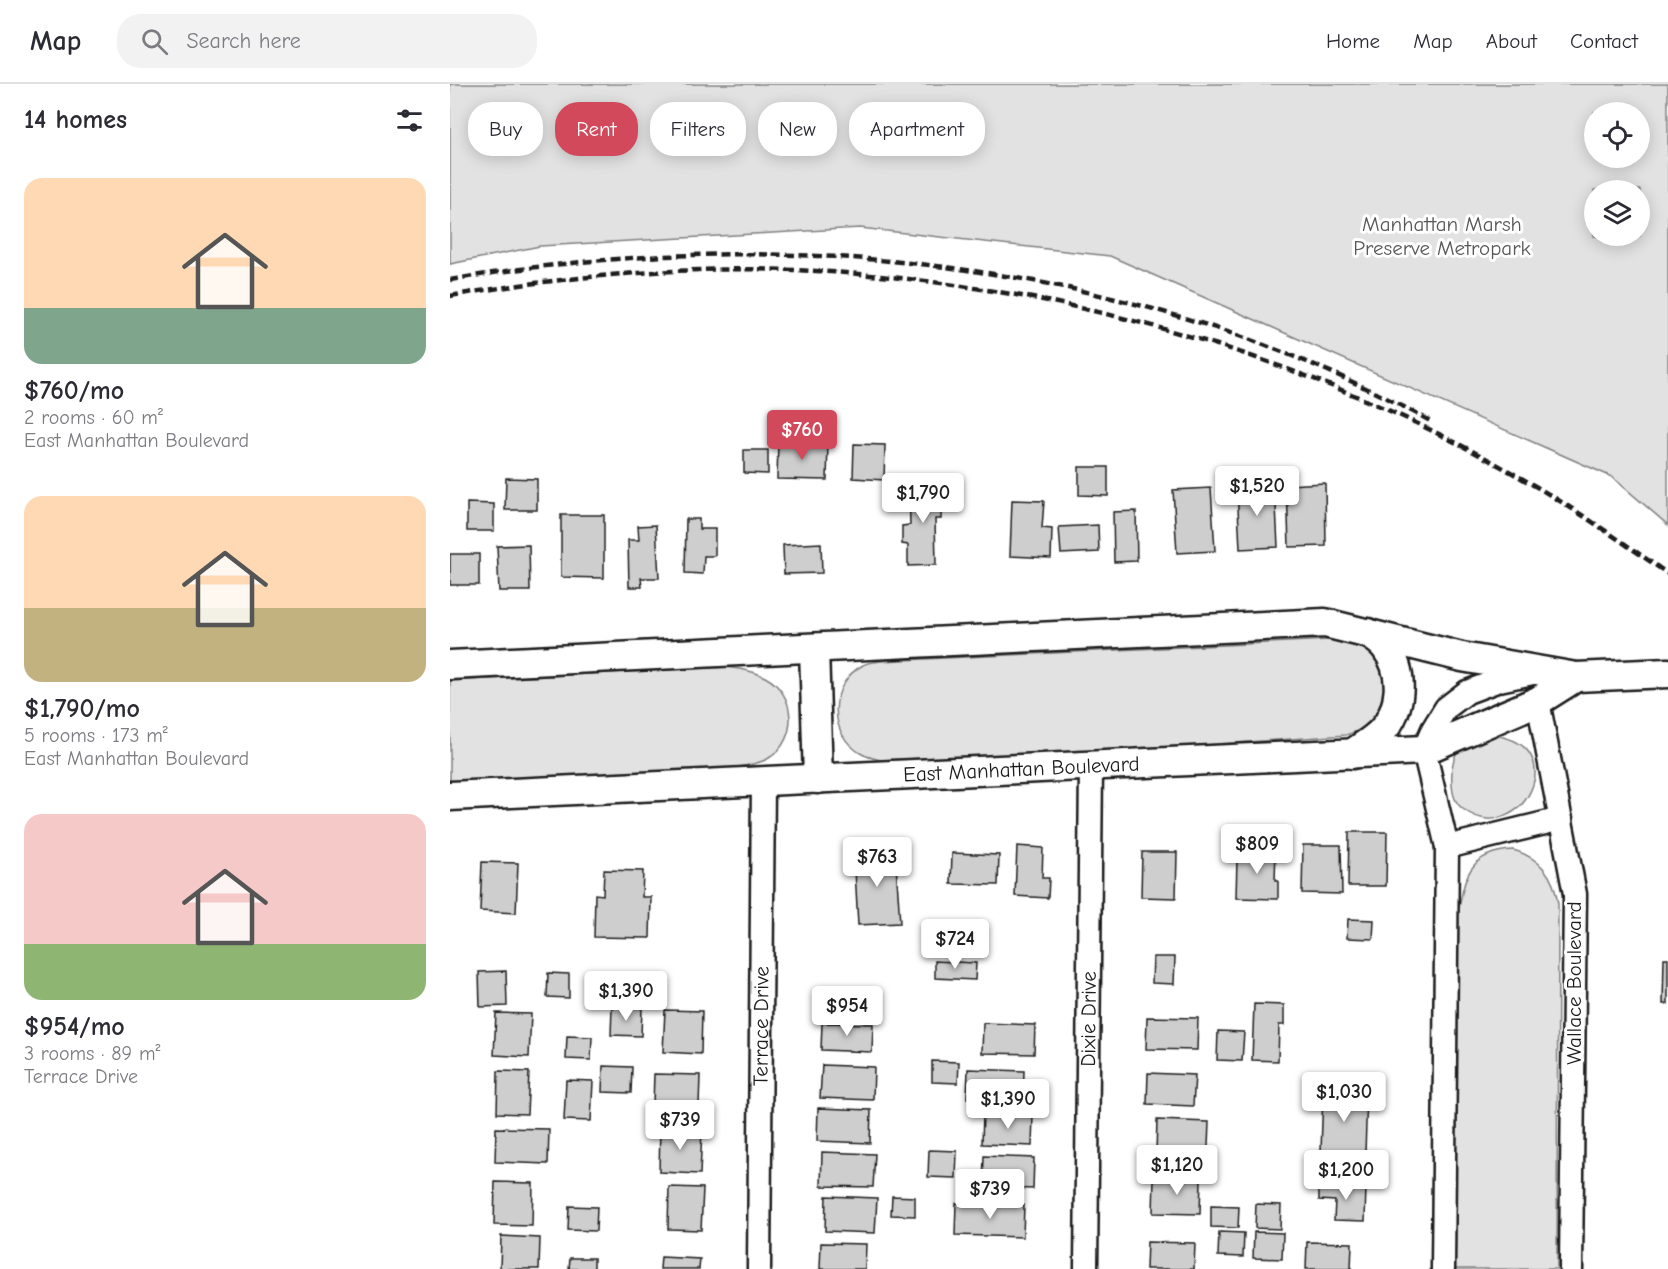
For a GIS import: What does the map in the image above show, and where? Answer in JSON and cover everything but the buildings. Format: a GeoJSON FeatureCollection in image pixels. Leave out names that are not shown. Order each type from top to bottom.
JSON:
{"type":"FeatureCollection","features":[{"type":"Feature","properties":{"kind":"street"},"geometry":{"type":"LineString","coordinates":[[450,666],[1325,623],[1462,657],[1576,677],[1668,674]]}},
{"type":"Feature","properties":{"kind":"street"},"geometry":{"type":"LineString","coordinates":[[1352,754],[1381,733],[1395,712],[1399,690],[1396,666],[1386,648],[1368,633]]}},
{"type":"Feature","properties":{"kind":"street"},"geometry":{"type":"LineString","coordinates":[[814,648],[818,779]]}},
{"type":"Feature","properties":{"kind":"street"},"geometry":{"type":"LineString","coordinates":[[1443,1269],[1447,847],[1424,750],[1446,708],[1467,692],[1499,680],[1544,671]]}},
{"type":"Feature","properties":{"kind":"street","name":"East Manhattan Boulevard"},"geometry":{"type":"LineString","coordinates":[[450,796],[1424,750],[1538,701],[1576,677]]}},
{"type":"Feature","properties":{"kind":"street","name":"Wallace Boulevard"},"geometry":{"type":"LineString","coordinates":[[1538,701],[1575,894],[1571,1269]]}},
{"type":"Feature","properties":{"kind":"street","name":"Dixie Drive"},"geometry":{"type":"LineString","coordinates":[[1086,1269],[1091,767]]}},
{"type":"Feature","properties":{"kind":"street","name":"Terrace Drive"},"geometry":{"type":"LineString","coordinates":[[759,1269],[763,782]]}},
{"type":"Feature","properties":{"kind":"street"},"geometry":{"type":"LineString","coordinates":[[1447,847],[1561,819]]}},
{"type":"Feature","properties":{"kind":"green space","name":"Manhattan Marsh Preserve Metropark"},"geometry":{"type":"Polygon","coordinates":[[[450,84],[1668,84],[1668,525],[1612,477],[1110,256],[860,228],[540,246],[450,264],[450,84]]]}},
{"type":"Feature","properties":{"kind":"green space"},"geometry":{"type":"Polygon","coordinates":[[[1330,640],[1355,642],[1372,652],[1385,666],[1391,685],[1379,720],[1346,735],[1139,750],[880,760],[864,755],[851,746],[842,735],[836,710],[843,684],[851,674],[871,662],[1330,640]]]}},
{"type":"Feature","properties":{"kind":"green space"},"geometry":{"type":"Polygon","coordinates":[[[725,667],[750,671],[765,677],[775,684],[788,705],[789,728],[785,740],[779,750],[765,760],[729,769],[450,782],[450,681],[725,667]]]}},
{"type":"Feature","properties":{"kind":"green space"},"geometry":{"type":"Polygon","coordinates":[[[1486,735],[1514,741],[1530,754],[1535,771],[1531,790],[1520,806],[1504,816],[1484,819],[1463,809],[1458,804],[1453,792],[1452,765],[1457,752],[1462,747],[1486,735]]]}},
{"type":"Feature","properties":{"kind":"green space"},"geometry":{"type":"Polygon","coordinates":[[[1513,850],[1531,858],[1544,870],[1553,885],[1558,904],[1557,1269],[1455,1269],[1458,915],[1466,878],[1471,869],[1487,856],[1513,850]]]}},
{"type":"Feature","properties":{"kind":"railway"},"geometry":{"type":"LineString","coordinates":[[450,280],[575,263],[701,255],[827,256],[953,268],[1078,290],[1200,323],[1318,367],[1432,422]]}},
{"type":"Feature","properties":{"kind":"railway"},"geometry":{"type":"LineString","coordinates":[[450,296],[541,282],[632,273],[770,269],[913,280],[1010,294],[1105,314],[1200,339],[1292,371],[1383,408],[1470,450],[1555,498],[1668,574]]}}]}
